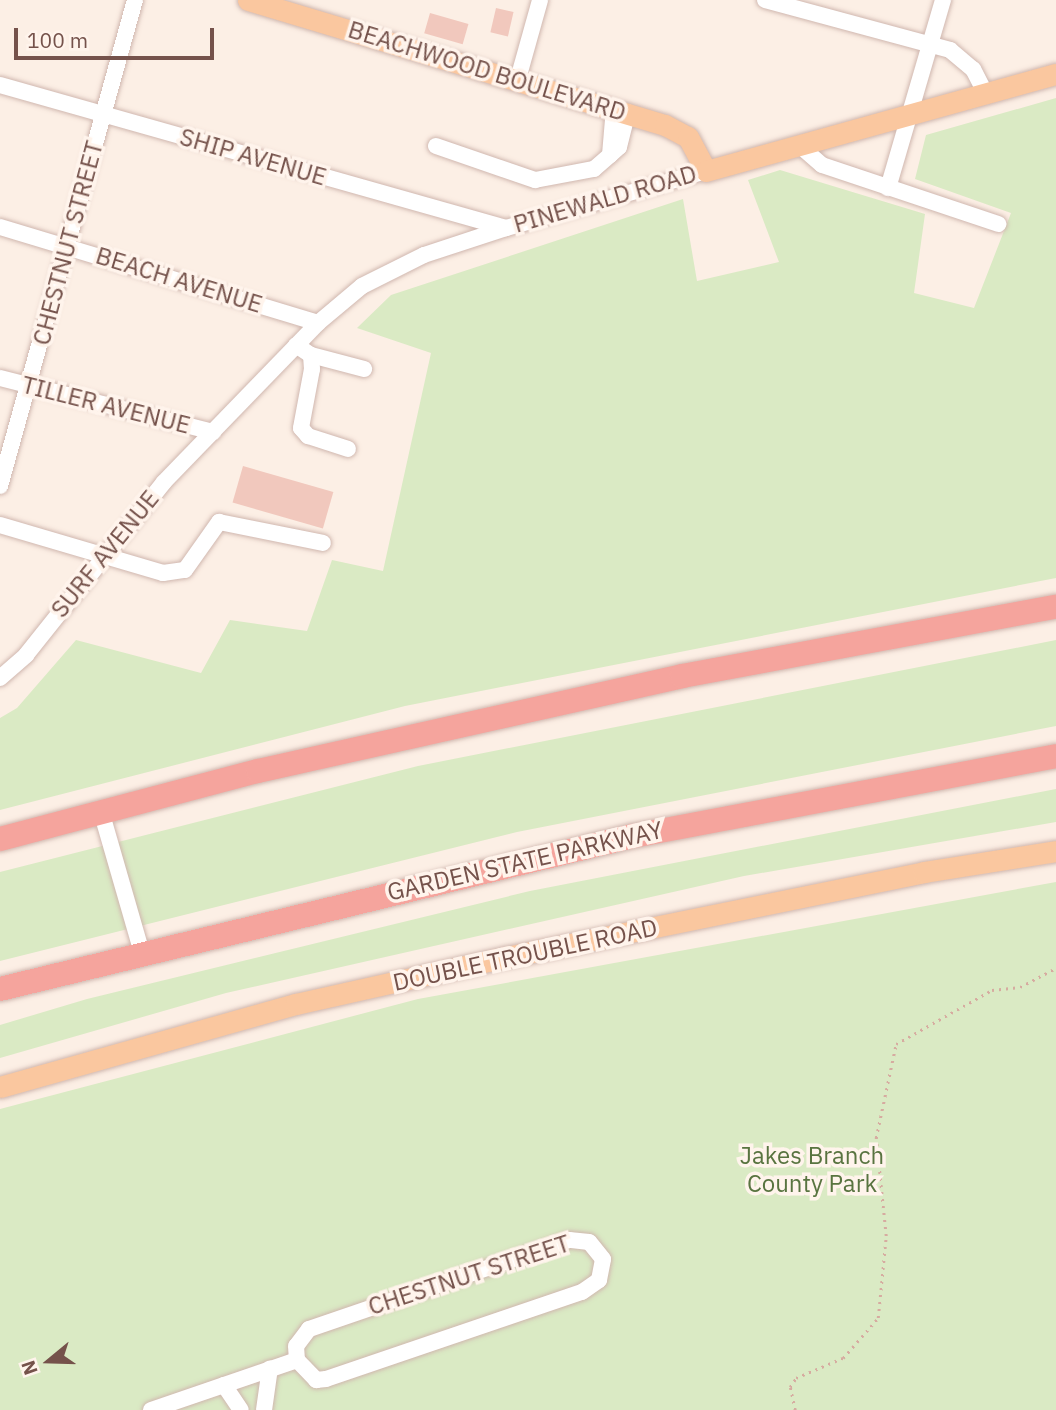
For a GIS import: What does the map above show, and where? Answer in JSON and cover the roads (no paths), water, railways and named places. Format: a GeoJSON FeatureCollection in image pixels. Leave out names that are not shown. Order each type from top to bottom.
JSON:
{"type":"FeatureCollection","features":[{"type":"Feature","properties":{"kind":"highway"},"geometry":{"type":"LineString","coordinates":[[0,839],[101,811],[682,676],[1056,607]]}},
{"type":"Feature","properties":{"kind":"highway","name":"GARDEN STATE PARKWAY"},"geometry":{"type":"LineString","coordinates":[[0,989],[633,836],[1056,756]]}},
{"type":"Feature","properties":{"kind":"main road","name":"BEACHWOOD BOULEVARD"},"geometry":{"type":"LineString","coordinates":[[248,0],[621,110],[688,137],[706,171]]}},
{"type":"Feature","properties":{"kind":"main road","name":"PINEWALD ROAD"},"geometry":{"type":"LineString","coordinates":[[706,171],[1056,74]]}},
{"type":"Feature","properties":{"kind":"main road","name":"DOUBLE TROUBLE ROAD"},"geometry":{"type":"LineString","coordinates":[[0,1087],[296,1004],[924,872],[1056,851]]}},
{"type":"Feature","properties":{"kind":"street","name":"CHESTNUT STREET"},"geometry":{"type":"LineString","coordinates":[[0,486],[135,0]]}},
{"type":"Feature","properties":{"kind":"street"},"geometry":{"type":"LineString","coordinates":[[518,79],[540,0]]}},
{"type":"Feature","properties":{"kind":"street"},"geometry":{"type":"LineString","coordinates":[[765,0],[931,44],[960,56],[986,94]]}},
{"type":"Feature","properties":{"kind":"street"},"geometry":{"type":"LineString","coordinates":[[888,188],[943,0]]}},
{"type":"Feature","properties":{"kind":"street","name":"SHIP AVENUE"},"geometry":{"type":"LineString","coordinates":[[0,85],[506,228]]}},
{"type":"Feature","properties":{"kind":"street"},"geometry":{"type":"LineString","coordinates":[[436,146],[536,180],[594,169],[610,155],[621,110]]}},
{"type":"Feature","properties":{"kind":"street"},"geometry":{"type":"LineString","coordinates":[[799,145],[822,165],[998,224]]}},
{"type":"Feature","properties":{"kind":"street","name":"PINEWALD ROAD"},"geometry":{"type":"LineString","coordinates":[[212,432],[318,323],[383,274],[506,228],[706,171]]}},
{"type":"Feature","properties":{"kind":"street","name":"BEACH AVENUE"},"geometry":{"type":"LineString","coordinates":[[0,228],[68,246],[318,323]]}},
{"type":"Feature","properties":{"kind":"street"},"geometry":{"type":"LineString","coordinates":[[296,345],[311,355],[364,369]]}},
{"type":"Feature","properties":{"kind":"street"},"geometry":{"type":"LineString","coordinates":[[311,355],[301,428],[307,436],[348,449]]}},
{"type":"Feature","properties":{"kind":"street","name":"TILLER AVENUE"},"geometry":{"type":"LineString","coordinates":[[0,378],[212,432]]}},
{"type":"Feature","properties":{"kind":"street","name":"SURF AVENUE"},"geometry":{"type":"LineString","coordinates":[[0,678],[17,663],[102,557],[212,432]]}},
{"type":"Feature","properties":{"kind":"street"},"geometry":{"type":"LineString","coordinates":[[0,525],[102,557],[174,573],[185,570],[219,522],[323,543]]}},
{"type":"Feature","properties":{"kind":"street"},"geometry":{"type":"LineString","coordinates":[[0,659],[17,663]]}},
{"type":"Feature","properties":{"kind":"street"},"geometry":{"type":"LineString","coordinates":[[101,811],[142,953]]}},
{"type":"Feature","properties":{"kind":"street","name":"CHESTNUT STREET"},"geometry":{"type":"LineString","coordinates":[[569,1240],[589,1242],[603,1259],[599,1280],[582,1292],[326,1379],[316,1380],[297,1360],[296,1346],[309,1329],[569,1240]]}},
{"type":"Feature","properties":{"kind":"street"},"geometry":{"type":"LineString","coordinates":[[151,1410],[297,1360]]}},
{"type":"Feature","properties":{"kind":"street"},"geometry":{"type":"LineString","coordinates":[[264,1410],[270,1368]]}},
{"type":"Feature","properties":{"kind":"street"},"geometry":{"type":"LineString","coordinates":[[224,1385],[241,1410]]}},
{"type":"Feature","properties":{"kind":"park label","name":"Jakes Branch County Park"},"geometry":{"type":"Point","coordinates":[812,1170]}}]}
